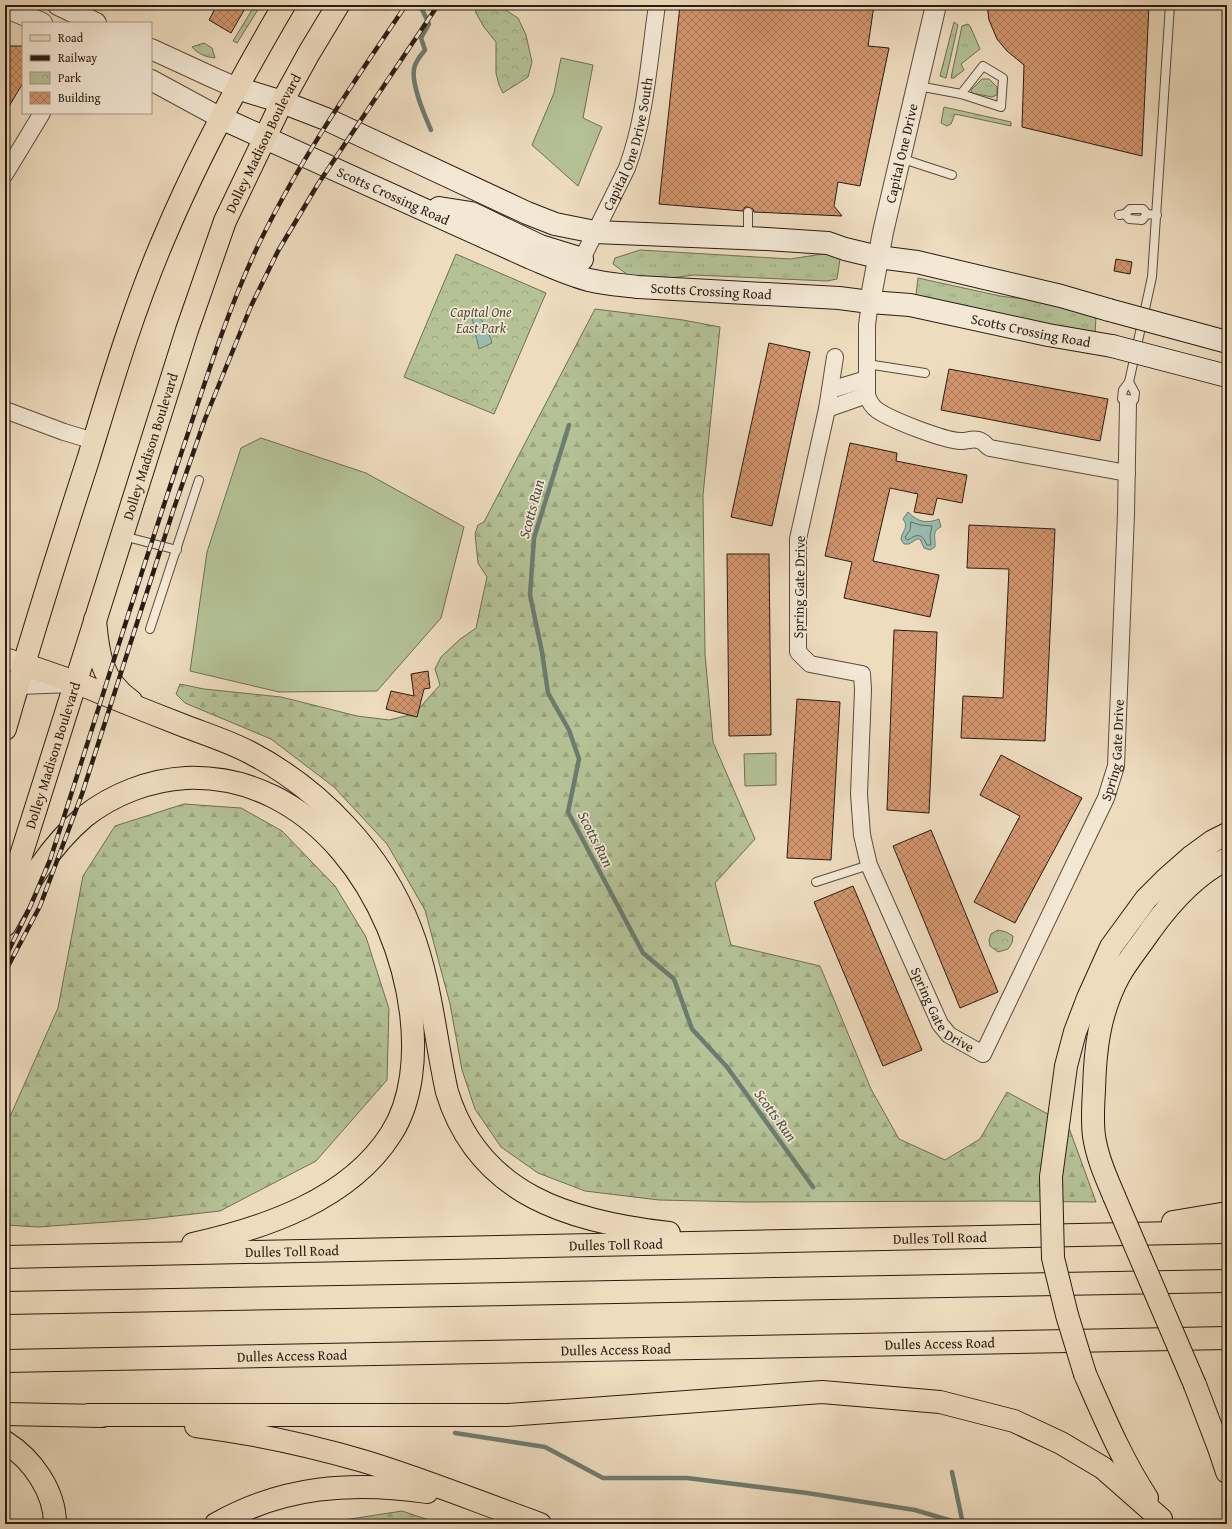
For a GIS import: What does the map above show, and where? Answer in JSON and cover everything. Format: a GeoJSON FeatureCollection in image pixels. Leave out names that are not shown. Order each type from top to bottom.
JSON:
{"type":"FeatureCollection","features":[{"type":"Feature","properties":{"kind":"main road"},"geometry":{"type":"LineString","coordinates":[[5,729],[13,672],[94,441],[139,301],[164,237],[220,118],[284,5]]}},
{"type":"Feature","properties":{"kind":"main road","name":"Dolley Madison Boulevard"},"geometry":{"type":"LineString","coordinates":[[5,906],[184,337],[225,222],[264,137],[282,102],[338,5]]}},
{"type":"Feature","properties":{"kind":"main road"},"geometry":{"type":"LineString","coordinates":[[237,88],[282,102],[326,119],[527,214],[555,224],[594,232],[828,244],[845,250],[878,257],[917,262],[1062,296],[1227,342]]}},
{"type":"Feature","properties":{"kind":"main road","name":"Scotts Crossing Road"},"geometry":{"type":"LineString","coordinates":[[220,118],[531,258],[578,267],[590,280],[619,285],[838,298],[910,305],[1048,335],[1112,346],[1227,376]]}},
{"type":"Feature","properties":{"kind":"main road"},"geometry":{"type":"LineString","coordinates":[[95,620],[98,651],[108,678],[117,690],[145,711]]}},
{"type":"Feature","properties":{"kind":"main road"},"geometry":{"type":"LineString","coordinates":[[13,672],[75,682],[249,752],[299,782],[346,826],[371,856],[387,882],[411,930],[420,958],[452,1108],[462,1130],[476,1151],[493,1169],[514,1186],[535,1198],[563,1210],[595,1220],[662,1232],[718,1238],[776,1241]]}},
{"type":"Feature","properties":{"kind":"main road"},"geometry":{"type":"LineString","coordinates":[[5,925],[25,888],[48,856],[68,832],[86,816],[122,794],[152,783],[177,778],[201,778],[230,781],[256,788],[292,807],[319,827],[341,850],[360,876],[378,905],[396,948],[405,977],[410,1008],[413,1037],[412,1068],[407,1095],[399,1119],[390,1135],[375,1154],[358,1172],[336,1188],[304,1207],[274,1220],[257,1227],[213,1239],[131,1255]]}},
{"type":"Feature","properties":{"kind":"main road"},"geometry":{"type":"LineString","coordinates":[[1163,1521],[1130,1472],[1085,1374],[1067,1315],[1053,1258],[1051,1177],[1066,1066],[1075,1032],[1111,947],[1146,899],[1166,879],[1191,857],[1213,841],[1227,834]]}},
{"type":"Feature","properties":{"kind":"main road"},"geometry":{"type":"LineString","coordinates":[[1227,859],[1206,872],[1175,900],[1158,921],[1119,976],[1108,1001],[1096,1044],[1093,1116],[1094,1137],[1099,1157],[1114,1196],[1195,1385],[1227,1472]]}},
{"type":"Feature","properties":{"kind":"main road"},"geometry":{"type":"LineString","coordinates":[[1072,1236],[1162,1224],[1227,1212]]}},
{"type":"Feature","properties":{"kind":"main road","name":"Dulles Toll Road"},"geometry":{"type":"LineString","coordinates":[[5,1257],[1227,1232]]}},
{"type":"Feature","properties":{"kind":"main road"},"geometry":{"type":"LineString","coordinates":[[5,1303],[1227,1281]]}},
{"type":"Feature","properties":{"kind":"main road","name":"Dulles Access Road"},"geometry":{"type":"LineString","coordinates":[[5,1361],[1227,1338]]}},
{"type":"Feature","properties":{"kind":"main road"},"geometry":{"type":"LineString","coordinates":[[5,1414],[507,1415],[822,1392],[940,1402],[1014,1421],[1061,1443],[1102,1468],[1163,1521]]}},
{"type":"Feature","properties":{"kind":"main road"},"geometry":{"type":"LineString","coordinates":[[89,1415],[158,1420],[212,1428],[303,1446],[363,1461],[540,1524]]}},
{"type":"Feature","properties":{"kind":"main road"},"geometry":{"type":"LineString","coordinates":[[5,1442],[21,1454],[34,1468],[44,1484],[52,1502],[55,1524]]}},
{"type":"Feature","properties":{"kind":"main road"},"geometry":{"type":"LineString","coordinates":[[216,1524],[237,1512],[266,1501],[299,1492],[334,1487],[368,1487],[425,1492],[461,1499],[501,1510]]}},
{"type":"Feature","properties":{"kind":"street"},"geometry":{"type":"LineString","coordinates":[[58,5],[94,22]]}},
{"type":"Feature","properties":{"kind":"street","name":"Capital One Drive South"},"geometry":{"type":"LineString","coordinates":[[578,267],[626,168],[638,133],[656,5]]}},
{"type":"Feature","properties":{"kind":"street","name":"Capital One Drive"},"geometry":{"type":"LineString","coordinates":[[870,302],[878,257],[900,158],[936,5]]}},
{"type":"Feature","properties":{"kind":"street"},"geometry":{"type":"LineString","coordinates":[[5,7],[40,22]]}},
{"type":"Feature","properties":{"kind":"street"},"geometry":{"type":"LineString","coordinates":[[152,49],[237,88]]}},
{"type":"Feature","properties":{"kind":"street"},"geometry":{"type":"LineString","coordinates":[[152,81],[220,118]]}},
{"type":"Feature","properties":{"kind":"street"},"geometry":{"type":"LineString","coordinates":[[5,174],[41,114]]}},
{"type":"Feature","properties":{"kind":"street"},"geometry":{"type":"LineString","coordinates":[[870,302],[867,325],[867,379],[870,403],[886,415],[944,438],[961,442],[971,439],[982,441],[987,447],[1127,473]]}},
{"type":"Feature","properties":{"kind":"street","name":"Spring Gate Drive"},"geometry":{"type":"LineString","coordinates":[[835,357],[827,409],[798,539],[798,652],[810,664],[862,674],[863,690],[859,794],[862,836],[869,865],[940,1024],[949,1035],[983,1054],[1106,798],[1116,766],[1127,473],[1128,403]]}},
{"type":"Feature","properties":{"kind":"street"},"geometry":{"type":"LineString","coordinates":[[830,390],[867,379]]}},
{"type":"Feature","properties":{"kind":"street"},"geometry":{"type":"LineString","coordinates":[[827,409],[867,379]]}},
{"type":"Feature","properties":{"kind":"street"},"geometry":{"type":"LineString","coordinates":[[5,410],[64,432],[94,441]]}},
{"type":"Feature","properties":{"kind":"lane"},"geometry":{"type":"LineString","coordinates":[[1128,403],[1122,399],[1123,390],[1129,382],[1152,277],[1170,5]]}},
{"type":"Feature","properties":{"kind":"lane"},"geometry":{"type":"LineString","coordinates":[[918,86],[961,94],[1002,107],[1003,78],[982,66],[961,94]]}},
{"type":"Feature","properties":{"kind":"lane"},"geometry":{"type":"LineString","coordinates":[[900,158],[952,176]]}},
{"type":"Feature","properties":{"kind":"lane"},"geometry":{"type":"LineString","coordinates":[[1122,215],[1130,209],[1142,209],[1148,214],[1157,215]]}},
{"type":"Feature","properties":{"kind":"lane"},"geometry":{"type":"LineString","coordinates":[[748,212],[748,239]]}},
{"type":"Feature","properties":{"kind":"lane"},"geometry":{"type":"LineString","coordinates":[[867,379],[925,374]]}},
{"type":"Feature","properties":{"kind":"lane"},"geometry":{"type":"LineString","coordinates":[[150,629],[199,480]]}},
{"type":"Feature","properties":{"kind":"lane"},"geometry":{"type":"LineString","coordinates":[[122,536],[177,550]]}},
{"type":"Feature","properties":{"kind":"lane"},"geometry":{"type":"LineString","coordinates":[[816,882],[869,865]]}},
{"type":"Feature","properties":{"kind":"green space"},"geometry":{"type":"Polygon","coordinates":[[[255,5],[259,8],[237,43],[233,41],[255,5]]]}},
{"type":"Feature","properties":{"kind":"green space"},"geometry":{"type":"Polygon","coordinates":[[[475,5],[502,5],[507,11],[518,18],[526,35],[532,62],[528,77],[503,93],[496,73],[496,42],[484,27],[476,13],[475,5]]]}},
{"type":"Feature","properties":{"kind":"green space"},"geometry":{"type":"Polygon","coordinates":[[[954,22],[958,25],[946,78],[940,76],[954,22]]]}},
{"type":"Feature","properties":{"kind":"green space"},"geometry":{"type":"Polygon","coordinates":[[[968,24],[980,49],[961,64],[964,70],[954,78],[951,78],[962,26],[968,24]]]}},
{"type":"Feature","properties":{"kind":"green space"},"geometry":{"type":"Polygon","coordinates":[[[204,43],[212,48],[215,58],[202,55],[192,47],[204,43]]]}},
{"type":"Feature","properties":{"kind":"green space"},"geometry":{"type":"Polygon","coordinates":[[[561,58],[593,65],[583,118],[602,127],[578,186],[532,145],[554,93],[561,58]]]}},
{"type":"Feature","properties":{"kind":"green space"},"geometry":{"type":"Polygon","coordinates":[[[982,79],[989,79],[997,87],[997,95],[992,97],[972,93],[971,90],[982,79]]]}},
{"type":"Feature","properties":{"kind":"green space"},"geometry":{"type":"Polygon","coordinates":[[[944,107],[1011,122],[1011,126],[955,114],[951,124],[947,126],[941,123],[944,107]]]}},
{"type":"Feature","properties":{"kind":"green space"},"geometry":{"type":"Polygon","coordinates":[[[640,250],[790,259],[829,253],[840,259],[837,279],[827,281],[694,275],[648,281],[628,275],[613,264],[615,258],[640,250]]]}},
{"type":"Feature","properties":{"kind":"green space","name":"Capital One East Park"},"geometry":{"type":"Polygon","coordinates":[[[456,254],[546,293],[494,414],[404,377],[456,254]]]}},
{"type":"Feature","properties":{"kind":"green space"},"geometry":{"type":"Polygon","coordinates":[[[918,278],[1000,296],[1040,301],[1096,316],[1095,334],[956,307],[916,295],[918,278]]]}},
{"type":"Feature","properties":{"kind":"green space"},"geometry":{"type":"Polygon","coordinates":[[[595,309],[683,320],[720,327],[703,495],[705,654],[713,742],[755,839],[715,883],[731,945],[820,966],[871,1089],[899,1139],[945,1160],[980,1139],[1007,1092],[1068,1125],[1096,1202],[747,1202],[659,1200],[585,1191],[538,1173],[501,1147],[475,1109],[462,1070],[450,1004],[425,910],[387,844],[334,787],[271,739],[185,703],[176,694],[180,684],[204,689],[281,697],[357,716],[389,720],[414,714],[440,685],[435,669],[441,657],[459,640],[476,628],[487,577],[478,563],[475,534],[478,525],[484,522],[595,309]]]}},
{"type":"Feature","properties":{"kind":"green space"},"geometry":{"type":"Polygon","coordinates":[[[261,438],[366,473],[464,527],[441,618],[377,691],[279,692],[190,671],[207,552],[241,448],[261,438]]]}},
{"type":"Feature","properties":{"kind":"green space"},"geometry":{"type":"Polygon","coordinates":[[[776,753],[776,785],[745,786],[744,754],[776,753]]]}},
{"type":"Feature","properties":{"kind":"green space"},"geometry":{"type":"Polygon","coordinates":[[[184,804],[241,808],[282,831],[335,886],[366,937],[389,1009],[387,1080],[316,1161],[220,1211],[149,1219],[38,1227],[5,1225],[5,1128],[58,1008],[83,876],[115,826],[184,804]]]}},
{"type":"Feature","properties":{"kind":"green space"},"geometry":{"type":"Polygon","coordinates":[[[998,930],[1013,936],[1012,943],[1008,949],[998,952],[990,946],[989,940],[991,934],[998,930]]]}},
{"type":"Feature","properties":{"kind":"green space"},"geometry":{"type":"Polygon","coordinates":[[[402,1511],[441,1524],[318,1524],[402,1511]]]}},
{"type":"Feature","properties":{"kind":"water"},"geometry":{"type":"Polygon","coordinates":[[[473,308],[487,328],[492,343],[479,349],[470,309],[473,308]]]}},
{"type":"Feature","properties":{"kind":"water"},"geometry":{"type":"Polygon","coordinates":[[[908,512],[915,518],[926,522],[939,519],[941,527],[935,533],[935,547],[930,550],[924,548],[920,539],[917,539],[909,544],[904,544],[901,540],[906,525],[903,519],[908,512]]]}},
{"type":"Feature","properties":{"kind":"building"},"geometry":{"type":"Polygon","coordinates":[[[217,5],[247,5],[231,33],[209,20],[217,5]]]}},
{"type":"Feature","properties":{"kind":"building"},"geometry":{"type":"Polygon","coordinates":[[[680,5],[874,5],[868,46],[889,48],[860,186],[838,182],[834,206],[842,216],[754,212],[753,209],[748,207],[745,207],[743,211],[659,204],[680,5]]]}},
{"type":"Feature","properties":{"kind":"building"},"geometry":{"type":"Polygon","coordinates":[[[987,5],[1149,5],[1142,156],[1022,127],[1024,65],[1007,51],[997,39],[989,20],[987,5]]]}},
{"type":"Feature","properties":{"kind":"building"},"geometry":{"type":"Polygon","coordinates":[[[5,46],[22,46],[22,85],[5,113],[5,46]]]}},
{"type":"Feature","properties":{"kind":"building"},"geometry":{"type":"Polygon","coordinates":[[[1116,259],[1132,262],[1130,274],[1114,271],[1116,259]]]}},
{"type":"Feature","properties":{"kind":"building"},"geometry":{"type":"Polygon","coordinates":[[[769,343],[810,352],[772,526],[731,517],[769,343]]]}},
{"type":"Feature","properties":{"kind":"building"},"geometry":{"type":"Polygon","coordinates":[[[949,369],[1108,399],[1100,441],[941,410],[949,369]]]}},
{"type":"Feature","properties":{"kind":"building"},"geometry":{"type":"Polygon","coordinates":[[[850,443],[897,453],[896,461],[967,475],[962,503],[937,498],[933,515],[914,512],[918,494],[890,488],[873,561],[939,575],[930,617],[844,598],[852,562],[825,556],[850,443]]]}},
{"type":"Feature","properties":{"kind":"building"},"geometry":{"type":"Polygon","coordinates":[[[969,525],[1055,529],[1045,741],[961,738],[963,696],[1003,698],[1009,569],[967,568],[969,525]]]}},
{"type":"Feature","properties":{"kind":"building"},"geometry":{"type":"Polygon","coordinates":[[[727,554],[769,554],[771,735],[729,736],[727,554]]]}},
{"type":"Feature","properties":{"kind":"building"},"geometry":{"type":"Polygon","coordinates":[[[894,630],[937,632],[929,813],[887,810],[894,630]]]}},
{"type":"Feature","properties":{"kind":"building"},"geometry":{"type":"Polygon","coordinates":[[[428,671],[430,688],[424,689],[417,717],[386,709],[391,691],[414,696],[411,674],[428,671]]]}},
{"type":"Feature","properties":{"kind":"building"},"geometry":{"type":"Polygon","coordinates":[[[797,699],[840,702],[831,860],[787,858],[797,699]]]}},
{"type":"Feature","properties":{"kind":"building"},"geometry":{"type":"Polygon","coordinates":[[[1001,755],[1082,798],[1015,923],[974,902],[1020,816],[980,795],[1001,755]]]}},
{"type":"Feature","properties":{"kind":"building"},"geometry":{"type":"Polygon","coordinates":[[[931,830],[998,992],[960,1008],[893,846],[931,830]]]}},
{"type":"Feature","properties":{"kind":"building"},"geometry":{"type":"Polygon","coordinates":[[[853,886],[922,1050],[883,1066],[814,902],[853,886]]]}},
{"type":"Feature","properties":{"kind":"waterway","name":"Scotts Run"},"geometry":{"type":"LineString","coordinates":[[420,5],[429,24],[421,38],[425,50],[415,64],[414,76],[416,92],[431,130]]}},
{"type":"Feature","properties":{"kind":"waterway","name":"Scotts Run"},"geometry":{"type":"LineString","coordinates":[[569,425],[534,538],[530,595],[542,652],[548,693],[569,730],[579,759],[568,812],[643,953],[674,979],[692,1029],[727,1067],[813,1187]]}},
{"type":"Feature","properties":{"kind":"waterway"},"geometry":{"type":"LineString","coordinates":[[455,1433],[545,1447],[603,1478],[687,1478],[807,1493],[915,1510],[962,1524]]}},
{"type":"Feature","properties":{"kind":"waterway","name":"Scotts Run"},"geometry":{"type":"LineString","coordinates":[[952,1472],[963,1524]]}},
{"type":"Feature","properties":{"kind":"railway"},"geometry":{"type":"LineString","coordinates":[[5,958],[30,907],[50,860],[164,505],[215,352],[244,277],[255,252],[288,188],[345,95],[406,5]]}},
{"type":"Feature","properties":{"kind":"railway"},"geometry":{"type":"LineString","coordinates":[[5,972],[40,906],[82,794],[173,511],[205,419],[251,306],[278,251],[318,184],[438,5]]}}]}
